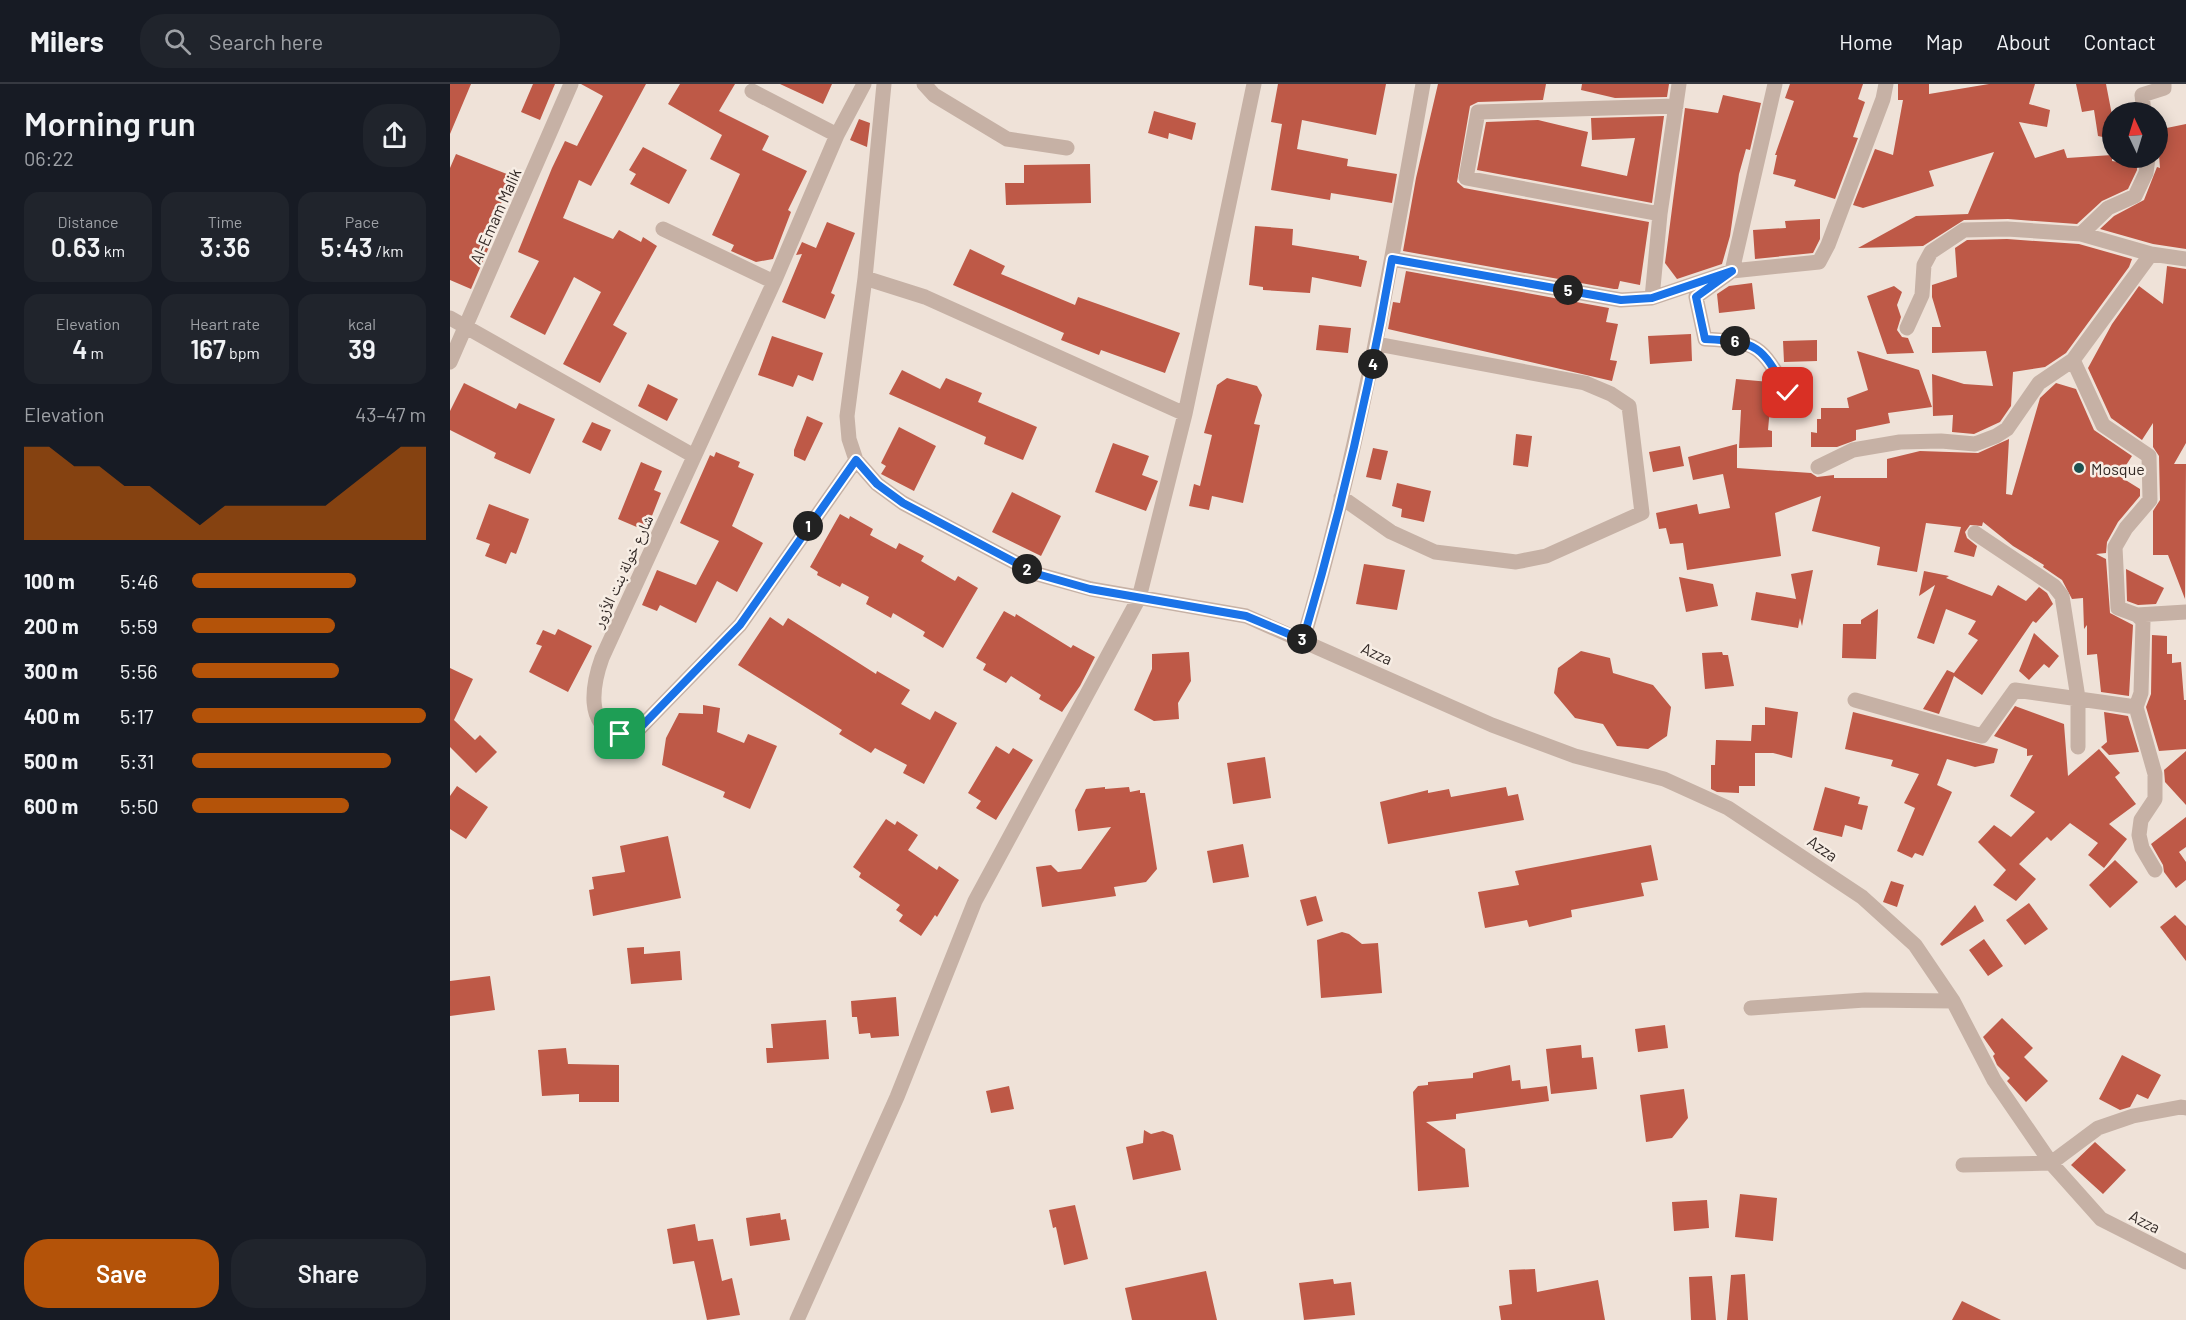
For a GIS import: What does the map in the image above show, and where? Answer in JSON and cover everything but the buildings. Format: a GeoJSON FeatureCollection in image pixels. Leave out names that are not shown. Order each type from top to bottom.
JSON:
{"type":"FeatureCollection","features":[{"type":"Feature","properties":{"kind":"street","name":"Al-Emam Malik"},"geometry":{"type":"LineString","coordinates":[[450,362],[572,84]]}},
{"type":"Feature","properties":{"kind":"street","name":"شارع خولة بنت الأزور"},"geometry":{"type":"LineString","coordinates":[[856,460],[740,625],[638,730],[629,733],[615,733],[603,726],[596,713],[594,686],[597,672],[774,282],[837,135],[864,84]]}},
{"type":"Feature","properties":{"kind":"street"},"geometry":{"type":"LineString","coordinates":[[856,460],[849,439],[847,416],[865,278],[884,84]]}},
{"type":"Feature","properties":{"kind":"street"},"geometry":{"type":"LineString","coordinates":[[924,84],[934,95],[1007,139],[1067,148]]}},
{"type":"Feature","properties":{"kind":"street"},"geometry":{"type":"LineString","coordinates":[[797,1320],[897,1097],[975,901],[1139,598],[1185,414],[1254,84]]}},
{"type":"Feature","properties":{"kind":"street"},"geometry":{"type":"LineString","coordinates":[[1303,640],[1341,497],[1377,344],[1423,84]]}},
{"type":"Feature","properties":{"kind":"street"},"geometry":{"type":"LineString","coordinates":[[1652,298],[1660,214],[1679,84]]}},
{"type":"Feature","properties":{"kind":"street"},"geometry":{"type":"LineString","coordinates":[[1775,84],[1732,271],[1696,297],[1705,339],[1740,341],[1766,354],[1788,393]]}},
{"type":"Feature","properties":{"kind":"street"},"geometry":{"type":"LineString","coordinates":[[1392,259],[1621,300],[1652,298],[1732,271],[1819,262],[1828,245],[1883,99],[1886,84]]}},
{"type":"Feature","properties":{"kind":"street"},"geometry":{"type":"LineString","coordinates":[[2143,102],[2142,95],[2164,88],[2164,84]]}},
{"type":"Feature","properties":{"kind":"street"},"geometry":{"type":"LineString","coordinates":[[752,91],[837,135]]}},
{"type":"Feature","properties":{"kind":"street"},"geometry":{"type":"LineString","coordinates":[[1660,214],[1466,178],[1478,112],[1676,106]]}},
{"type":"Feature","properties":{"kind":"street"},"geometry":{"type":"LineString","coordinates":[[2081,234],[2108,208],[2135,196],[2147,168]]}},
{"type":"Feature","properties":{"kind":"street"},"geometry":{"type":"LineString","coordinates":[[663,229],[774,282]]}},
{"type":"Feature","properties":{"kind":"street"},"geometry":{"type":"LineString","coordinates":[[1907,328],[1922,294],[1924,265],[1931,252],[1964,230],[2007,229],[2081,234],[2151,254],[2186,259]]}},
{"type":"Feature","properties":{"kind":"street"},"geometry":{"type":"LineString","coordinates":[[1818,467],[1853,450],[1921,441],[1974,444],[1996,436],[2007,429],[2038,382],[2073,360],[2151,254]]}},
{"type":"Feature","properties":{"kind":"street"},"geometry":{"type":"LineString","coordinates":[[865,278],[925,297],[1185,414]]}},
{"type":"Feature","properties":{"kind":"street"},"geometry":{"type":"LineString","coordinates":[[450,318],[694,456]]}},
{"type":"Feature","properties":{"kind":"street"},"geometry":{"type":"LineString","coordinates":[[1341,497],[1391,532],[1435,552],[1516,562],[1546,556],[1642,513],[1629,406],[1611,394],[1585,383],[1377,344]]}},
{"type":"Feature","properties":{"kind":"street"},"geometry":{"type":"LineString","coordinates":[[2073,360],[2103,425],[2149,456],[2150,500],[2126,528],[2115,547],[2118,608],[2137,615],[2186,612]]}},
{"type":"Feature","properties":{"kind":"street","name":"Azza"},"geometry":{"type":"LineString","coordinates":[[856,460],[877,484],[903,503],[1037,574],[1090,589],[1246,616],[1492,725],[1575,756],[1664,779],[1728,808],[1862,897],[1915,945],[1953,1001],[1994,1080],[2051,1163],[2101,1219],[2186,1262]]}},
{"type":"Feature","properties":{"kind":"street"},"geometry":{"type":"LineString","coordinates":[[1974,533],[2054,585],[2062,596],[2078,698],[2078,747]]}},
{"type":"Feature","properties":{"kind":"street"},"geometry":{"type":"LineString","coordinates":[[2137,615],[2143,621],[2143,665],[2141,693],[2136,707],[2155,774],[2155,799],[2142,820],[2139,835],[2142,848],[2155,870]]}},
{"type":"Feature","properties":{"kind":"street"},"geometry":{"type":"LineString","coordinates":[[1855,700],[1982,736],[2015,690],[2136,707]]}},
{"type":"Feature","properties":{"kind":"street"},"geometry":{"type":"LineString","coordinates":[[1751,1008],[1865,1000],[1953,1001]]}},
{"type":"Feature","properties":{"kind":"street"},"geometry":{"type":"LineString","coordinates":[[1963,1165],[2051,1163],[2098,1128],[2133,1116],[2186,1108]]}},
{"type":"Feature","properties":{"kind":"place","name":"Mosque"},"geometry":{"type":"Point","coordinates":[2079,468]}},
{"type":"Feature","properties":{"kind":"route"},"geometry":{"type":"LineString","coordinates":[[620,734],[638,730],[740,625],[759,602],[801,537],[856,460],[877,484],[903,503],[1037,574],[1090,589],[1246,616],[1303,640],[1341,497],[1377,344],[1392,259],[1621,300],[1652,298],[1732,271],[1696,297],[1705,339],[1740,341],[1766,354],[1788,393]]}}]}
